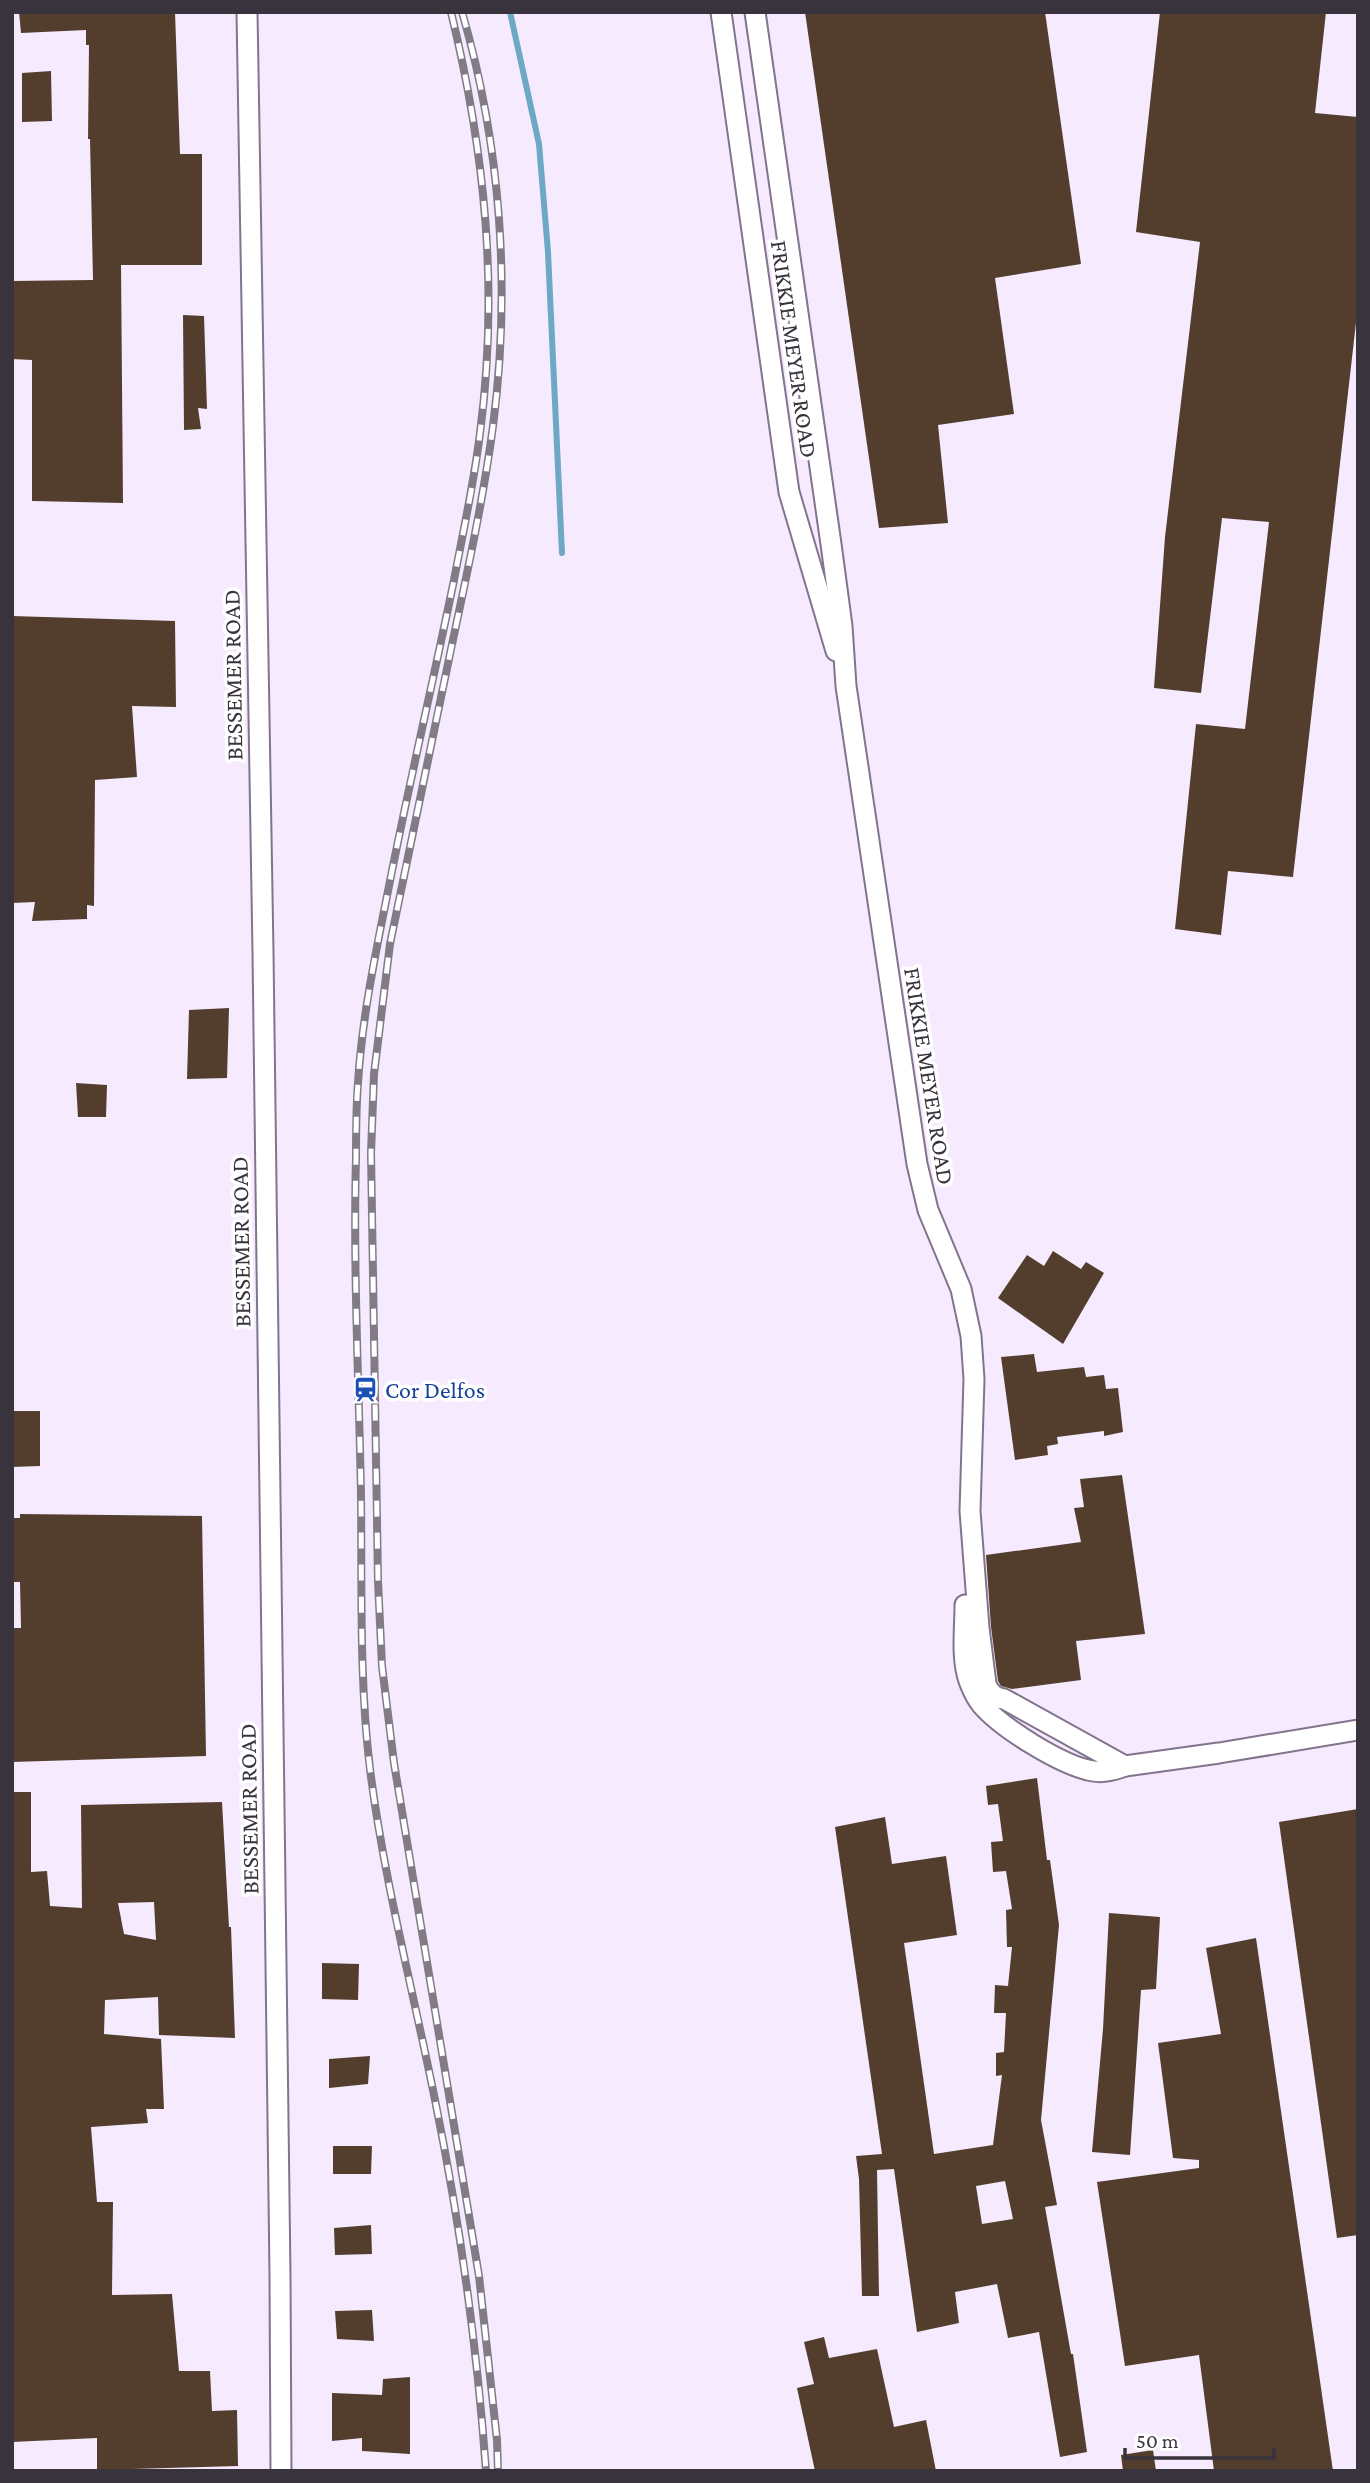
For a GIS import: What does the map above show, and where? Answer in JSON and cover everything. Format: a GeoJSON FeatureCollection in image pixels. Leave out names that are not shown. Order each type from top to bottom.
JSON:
{"type":"FeatureCollection","features":[{"type":"Feature","properties":{"kind":"street","name":"BESSEMER ROAD"},"geometry":{"type":"LineString","coordinates":[[247,12],[262,925],[281,2471]]}},
{"type":"Feature","properties":{"kind":"street","name":"FRIKKIE MEYER ROAD"},"geometry":{"type":"LineString","coordinates":[[721,12],[789,492],[846,686]]}},
{"type":"Feature","properties":{"kind":"street","name":"FRIKKIE MEYER ROAD"},"geometry":{"type":"LineString","coordinates":[[755,12],[831,544],[842,626],[846,686],[917,1164],[928,1210],[961,1289],[971,1336],[974,1380],[970,1511],[979,1628],[988,1690],[1125,1766],[1358,1730]]}},
{"type":"Feature","properties":{"kind":"shaded area"},"geometry":{"type":"Polygon","coordinates":[[[12,12],[1358,12],[1358,2471],[12,2471],[12,12]]]}},
{"type":"Feature","properties":{"kind":"building"},"geometry":{"type":"Polygon","coordinates":[[[19,12],[175,12],[180,154],[202,154],[202,265],[121,265],[123,503],[32,501],[32,360],[12,359],[12,281],[93,280],[88,139],[89,45],[86,45],[86,30],[21,33],[19,12]]]}},
{"type":"Feature","properties":{"kind":"building"},"geometry":{"type":"Polygon","coordinates":[[[805,12],[1045,12],[1081,264],[995,278],[1014,414],[938,425],[948,523],[879,528],[805,12]]]}},
{"type":"Feature","properties":{"kind":"building"},"geometry":{"type":"Polygon","coordinates":[[[1160,12],[1326,12],[1315,113],[1358,117],[1358,305],[1293,877],[1228,871],[1221,935],[1175,929],[1196,724],[1245,729],[1269,522],[1222,518],[1201,693],[1154,688],[1165,537],[1200,242],[1136,232],[1160,12]]]}},
{"type":"Feature","properties":{"kind":"building"},"geometry":{"type":"Polygon","coordinates":[[[51,71],[52,121],[22,122],[22,73],[51,71]]]}},
{"type":"Feature","properties":{"kind":"building"},"geometry":{"type":"Polygon","coordinates":[[[183,315],[204,316],[207,409],[198,408],[201,429],[184,430],[183,315]]]}},
{"type":"Feature","properties":{"kind":"building"},"geometry":{"type":"Polygon","coordinates":[[[12,616],[175,621],[176,707],[132,706],[137,777],[95,780],[94,906],[87,905],[87,919],[32,921],[35,902],[12,903],[12,616]]]}},
{"type":"Feature","properties":{"kind":"building"},"geometry":{"type":"Polygon","coordinates":[[[229,1008],[227,1078],[187,1079],[189,1010],[229,1008]]]}},
{"type":"Feature","properties":{"kind":"building"},"geometry":{"type":"Polygon","coordinates":[[[76,1083],[107,1085],[106,1117],[78,1117],[76,1083]]]}},
{"type":"Feature","properties":{"kind":"building"},"geometry":{"type":"Polygon","coordinates":[[[1053,1251],[1081,1269],[1086,1262],[1104,1273],[1063,1344],[998,1298],[1027,1255],[1044,1266],[1053,1251]]]}},
{"type":"Feature","properties":{"kind":"building"},"geometry":{"type":"Polygon","coordinates":[[[1034,1354],[1037,1372],[1084,1367],[1086,1377],[1104,1375],[1106,1389],[1118,1388],[1123,1432],[1104,1436],[1104,1431],[1057,1437],[1058,1444],[1047,1446],[1048,1455],[1015,1460],[1001,1357],[1034,1354]]]}},
{"type":"Feature","properties":{"kind":"building"},"geometry":{"type":"Polygon","coordinates":[[[12,1411],[40,1411],[40,1466],[12,1467],[12,1411]]]}},
{"type":"Feature","properties":{"kind":"building"},"geometry":{"type":"Polygon","coordinates":[[[1122,1475],[1145,1634],[1076,1641],[1081,1680],[1012,1689],[1001,1686],[998,1681],[991,1627],[986,1555],[1081,1542],[1074,1508],[1084,1507],[1080,1479],[1122,1475]]]}},
{"type":"Feature","properties":{"kind":"building"},"geometry":{"type":"Polygon","coordinates":[[[20,1514],[202,1516],[206,1756],[12,1762],[12,1628],[21,1628],[20,1582],[12,1582],[12,1518],[20,1518],[20,1514]]]}},
{"type":"Feature","properties":{"kind":"building"},"geometry":{"type":"Polygon","coordinates":[[[1037,1778],[1047,1860],[1050,1860],[1059,1925],[1041,2120],[1057,2205],[1045,2207],[1073,2354],[1087,2452],[1060,2457],[1039,2332],[1008,2338],[997,2284],[955,2292],[959,2323],[917,2332],[894,2169],[877,2170],[879,2296],[862,2296],[856,2156],[882,2154],[835,1827],[885,1817],[892,1864],[946,1856],[957,1935],[904,1943],[934,2154],[993,2145],[1002,2075],[996,2076],[996,2053],[1004,2052],[1006,2013],[994,2013],[995,1985],[1008,1986],[1012,1947],[1007,1947],[1006,1910],[1012,1909],[1006,1871],[993,1872],[991,1842],[1003,1841],[998,1804],[988,1805],[986,1786],[1037,1778]],[[1005,2181],[976,2186],[982,2224],[1013,2219],[1005,2181]]]}},
{"type":"Feature","properties":{"kind":"building"},"geometry":{"type":"Polygon","coordinates":[[[12,1792],[31,1792],[31,1872],[47,1871],[50,1906],[82,1908],[81,1805],[222,1802],[231,1927],[235,2038],[159,2035],[158,1997],[105,2000],[104,2034],[161,2039],[164,2109],[146,2109],[148,2123],[91,2127],[97,2202],[113,2202],[112,2295],[172,2294],[179,2371],[210,2371],[212,2411],[237,2410],[238,2466],[97,2470],[97,2438],[12,2442],[12,1792]],[[154,1902],[118,1903],[124,1934],[156,1940],[154,1902]]]}},
{"type":"Feature","properties":{"kind":"building"},"geometry":{"type":"Polygon","coordinates":[[[1358,1809],[1358,2235],[1337,2238],[1279,1822],[1358,1809]]]}},
{"type":"Feature","properties":{"kind":"building"},"geometry":{"type":"Polygon","coordinates":[[[1109,1913],[1160,1917],[1156,1989],[1141,1990],[1130,2155],[1092,2152],[1103,2029],[1109,1913]]]}},
{"type":"Feature","properties":{"kind":"building"},"geometry":{"type":"Polygon","coordinates":[[[1256,1938],[1333,2471],[1214,2471],[1199,2355],[1125,2366],[1097,2182],[1199,2168],[1199,2160],[1173,2158],[1158,2043],[1221,2034],[1206,1948],[1256,1938]]]}},
{"type":"Feature","properties":{"kind":"building"},"geometry":{"type":"Polygon","coordinates":[[[322,1963],[359,1964],[358,2000],[322,1999],[322,1963]]]}},
{"type":"Feature","properties":{"kind":"building"},"geometry":{"type":"Polygon","coordinates":[[[370,2056],[368,2084],[329,2088],[329,2059],[370,2056]]]}},
{"type":"Feature","properties":{"kind":"building"},"geometry":{"type":"Polygon","coordinates":[[[333,2146],[372,2146],[371,2174],[333,2174],[333,2146]]]}},
{"type":"Feature","properties":{"kind":"building"},"geometry":{"type":"Polygon","coordinates":[[[371,2225],[372,2254],[335,2255],[334,2228],[371,2225]]]}},
{"type":"Feature","properties":{"kind":"building"},"geometry":{"type":"Polygon","coordinates":[[[372,2310],[374,2341],[337,2339],[335,2311],[372,2310]]]}},
{"type":"Feature","properties":{"kind":"building"},"geometry":{"type":"Polygon","coordinates":[[[824,2337],[829,2358],[877,2349],[894,2427],[926,2420],[936,2471],[815,2471],[797,2388],[814,2384],[804,2342],[824,2337]]]}},
{"type":"Feature","properties":{"kind":"building"},"geometry":{"type":"Polygon","coordinates":[[[410,2377],[410,2454],[362,2451],[362,2438],[332,2441],[332,2393],[382,2395],[383,2379],[410,2377]]]}},
{"type":"Feature","properties":{"kind":"building"},"geometry":{"type":"Polygon","coordinates":[[[1153,2450],[1156,2471],[1123,2471],[1121,2455],[1153,2450]]]}},
{"type":"Feature","properties":{"kind":"waterway"},"geometry":{"type":"LineString","coordinates":[[510,12],[539,144],[548,252],[562,553]]}},
{"type":"Feature","properties":{"kind":"railway"},"geometry":{"type":"LineString","coordinates":[[451,12],[473,117],[485,221],[488,273],[486,379],[478,452],[468,507],[366,1009],[356,1111],[356,1284],[366,1735],[391,1894],[452,2192],[472,2331],[486,2471]]}},
{"type":"Feature","properties":{"kind":"railway"},"geometry":{"type":"LineString","coordinates":[[462,12],[486,114],[494,165],[501,270],[498,374],[493,426],[479,512],[390,944],[374,1074],[371,1153],[378,1581],[382,1666],[394,1763],[479,2276],[498,2471]]}},
{"type":"Feature","properties":{"kind":"place","name":"Cor Delfos"},"geometry":{"type":"Point","coordinates":[365,1390]}}]}
